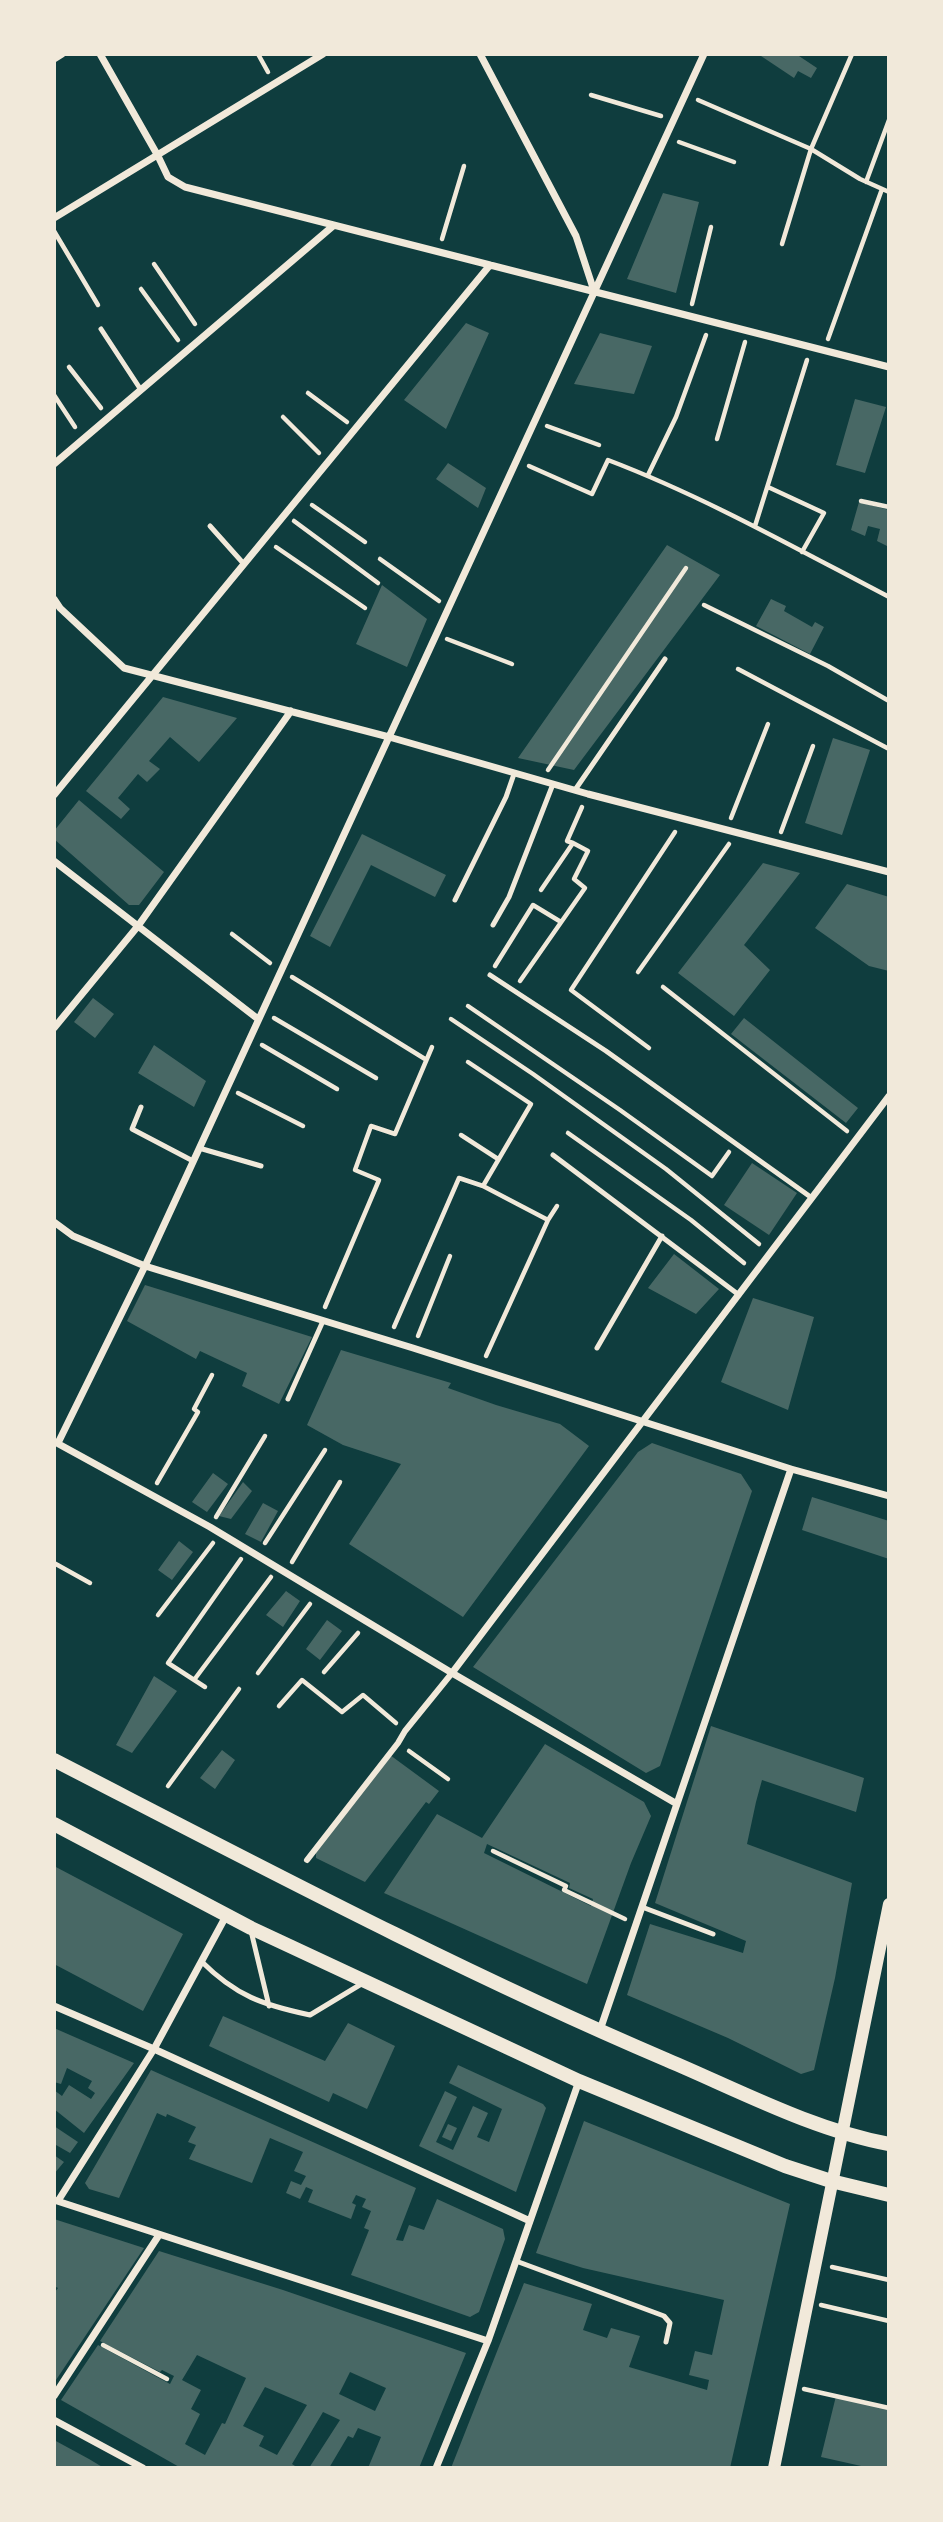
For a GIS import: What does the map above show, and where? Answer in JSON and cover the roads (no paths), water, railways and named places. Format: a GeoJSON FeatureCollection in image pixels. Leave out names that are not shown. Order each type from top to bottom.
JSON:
{"type":"FeatureCollection","features":[{"type":"Feature","properties":{"kind":"main road"},"geometry":{"type":"LineString","coordinates":[[54,1760],[285,1879],[600,2031],[841,2133],[889,2144]]}},
{"type":"Feature","properties":{"kind":"main road"},"geometry":{"type":"LineString","coordinates":[[54,1824],[226,1916],[579,2081],[785,2166],[889,2195]]}},
{"type":"Feature","properties":{"kind":"street"},"geometry":{"type":"LineString","coordinates":[[54,59],[62,54]]}},
{"type":"Feature","properties":{"kind":"street"},"geometry":{"type":"LineString","coordinates":[[100,54],[169,177],[185,187],[889,367]]}},
{"type":"Feature","properties":{"kind":"street"},"geometry":{"type":"LineString","coordinates":[[54,218],[323,54]]}},
{"type":"Feature","properties":{"kind":"street"},"geometry":{"type":"LineString","coordinates":[[480,54],[576,236],[595,291]]}},
{"type":"Feature","properties":{"kind":"street"},"geometry":{"type":"LineString","coordinates":[[677,1804],[452,1673],[210,1527],[55,1445],[145,1266],[704,54]]}},
{"type":"Feature","properties":{"kind":"street"},"geometry":{"type":"LineString","coordinates":[[54,464],[333,226]]}},
{"type":"Feature","properties":{"kind":"street"},"geometry":{"type":"LineString","coordinates":[[54,795],[491,265]]}},
{"type":"Feature","properties":{"kind":"street"},"geometry":{"type":"LineString","coordinates":[[54,599],[57,610],[124,668],[389,737],[552,785],[889,872]]}},
{"type":"Feature","properties":{"kind":"street"},"geometry":{"type":"LineString","coordinates":[[54,1028],[138,926],[291,711]]}},
{"type":"Feature","properties":{"kind":"street"},"geometry":{"type":"LineString","coordinates":[[54,861],[260,1016]]}},
{"type":"Feature","properties":{"kind":"street"},"geometry":{"type":"LineString","coordinates":[[307,1860],[889,1096]]}},
{"type":"Feature","properties":{"kind":"street"},"geometry":{"type":"LineString","coordinates":[[54,1223],[72,1236],[145,1266],[388,1340],[791,1469],[889,1496]]}},
{"type":"Feature","properties":{"kind":"street"},"geometry":{"type":"LineString","coordinates":[[600,2031],[791,1469]]}},
{"type":"Feature","properties":{"kind":"street"},"geometry":{"type":"LineString","coordinates":[[774,2468],[889,1904]]}},
{"type":"Feature","properties":{"kind":"street"},"geometry":{"type":"LineString","coordinates":[[226,1916],[154,2049],[56,2200],[488,2341]]}},
{"type":"Feature","properties":{"kind":"street"},"geometry":{"type":"LineString","coordinates":[[54,2006],[530,2221]]}},
{"type":"Feature","properties":{"kind":"street"},"geometry":{"type":"LineString","coordinates":[[436,2468],[488,2341],[579,2081]]}},
{"type":"Feature","properties":{"kind":"street"},"geometry":{"type":"LineString","coordinates":[[54,2396],[159,2235]]}},
{"type":"Feature","properties":{"kind":"street"},"geometry":{"type":"LineString","coordinates":[[54,2420],[143,2468]]}},
{"type":"Feature","properties":{"kind":"lane"},"geometry":{"type":"LineString","coordinates":[[101,329],[141,390]]}},
{"type":"Feature","properties":{"kind":"lane"},"geometry":{"type":"LineString","coordinates":[[210,526],[243,563]]}},
{"type":"Feature","properties":{"kind":"lane"},"geometry":{"type":"LineString","coordinates":[[575,790],[665,659]]}},
{"type":"Feature","properties":{"kind":"lane"},"geometry":{"type":"LineString","coordinates":[[456,900],[506,797],[514,774]]}},
{"type":"Feature","properties":{"kind":"lane"},"geometry":{"type":"LineString","coordinates":[[493,925],[509,897],[552,785]]}},
{"type":"Feature","properties":{"kind":"lane"},"geometry":{"type":"LineString","coordinates":[[489,975],[606,1051],[812,1198]]}},
{"type":"Feature","properties":{"kind":"lane"},"geometry":{"type":"LineString","coordinates":[[141,1107],[132,1129],[193,1161]]}},
{"type":"Feature","properties":{"kind":"lane"},"geometry":{"type":"LineString","coordinates":[[199,1148],[261,1166]]}},
{"type":"Feature","properties":{"kind":"lane"},"geometry":{"type":"LineString","coordinates":[[554,1155],[740,1295]]}},
{"type":"Feature","properties":{"kind":"lane"},"geometry":{"type":"LineString","coordinates":[[597,1348],[662,1236]]}},
{"type":"Feature","properties":{"kind":"lane"},"geometry":{"type":"LineString","coordinates":[[288,1399],[316,1340],[321,1321]]}},
{"type":"Feature","properties":{"kind":"lane"},"geometry":{"type":"LineString","coordinates":[[642,1907],[713,1934]]}},
{"type":"Feature","properties":{"kind":"lane"},"geometry":{"type":"LineString","coordinates":[[251,1928],[269,2006]]}},
{"type":"Feature","properties":{"kind":"lane"},"geometry":{"type":"LineString","coordinates":[[201,1961],[222,1982],[269,2006],[310,2015],[366,1982]]}},
{"type":"Feature","properties":{"kind":"lane"},"geometry":{"type":"LineString","coordinates":[[516,2261],[664,2316],[670,2323],[666,2342]]}}]}
